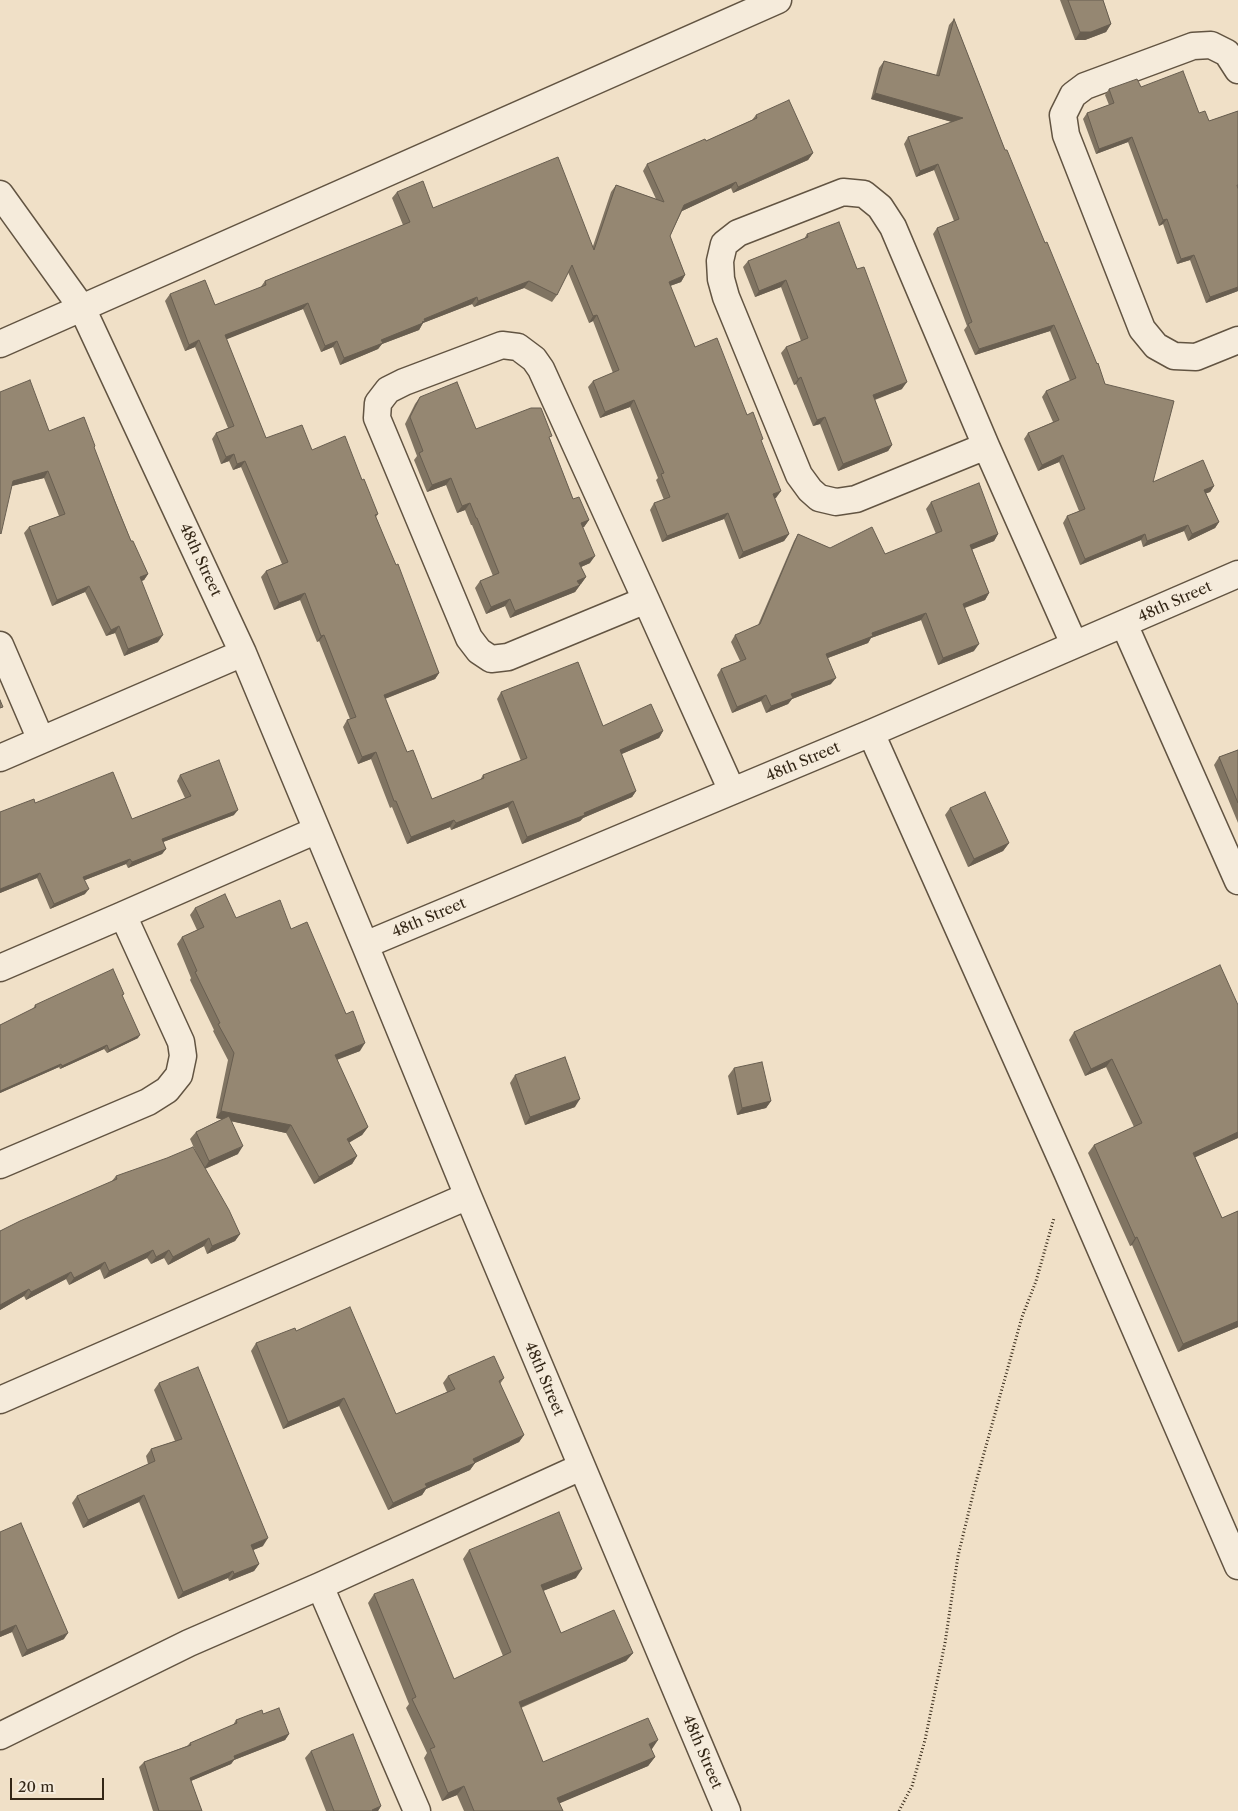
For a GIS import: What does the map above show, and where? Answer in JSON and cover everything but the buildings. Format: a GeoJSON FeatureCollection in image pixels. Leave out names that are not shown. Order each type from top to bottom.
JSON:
{"type":"FeatureCollection","features":[{"type":"Feature","properties":{"kind":"street"},"geometry":{"type":"LineString","coordinates":[[0,344],[778,0]]}},
{"type":"Feature","properties":{"kind":"street"},"geometry":{"type":"LineString","coordinates":[[1238,70],[1226,53],[1212,45],[1193,46],[1085,86],[1073,95],[1063,115],[1066,135],[1142,329],[1156,346],[1174,356],[1196,357],[1238,340]]}},
{"type":"Feature","properties":{"kind":"street"},"geometry":{"type":"LineString","coordinates":[[986,446],[856,499],[836,502],[819,498],[810,490],[799,474],[726,297],[721,279],[720,261],[724,244],[738,233],[843,192],[864,194],[880,207],[893,227],[986,446],[1074,644]]}},
{"type":"Feature","properties":{"kind":"street","name":"48th Street"},"geometry":{"type":"LineString","coordinates":[[0,194],[82,308],[243,653],[581,1468],[727,1811]]}},
{"type":"Feature","properties":{"kind":"street"},"geometry":{"type":"LineString","coordinates":[[646,600],[508,657],[491,659],[479,650],[469,638],[377,418],[378,403],[388,390],[404,382],[502,345],[518,347],[534,359],[542,369],[732,791]]}},
{"type":"Feature","properties":{"kind":"street","name":"48th Street"},"geometry":{"type":"LineString","coordinates":[[365,945],[871,733],[1238,574]]}},
{"type":"Feature","properties":{"kind":"street"},"geometry":{"type":"LineString","coordinates":[[1124,624],[1238,881]]}},
{"type":"Feature","properties":{"kind":"street"},"geometry":{"type":"LineString","coordinates":[[0,645],[41,740]]}},
{"type":"Feature","properties":{"kind":"street"},"geometry":{"type":"LineString","coordinates":[[0,758],[243,653]]}},
{"type":"Feature","properties":{"kind":"street"},"geometry":{"type":"LineString","coordinates":[[871,733],[1068,1172],[1238,1566]]}},
{"type":"Feature","properties":{"kind":"street"},"geometry":{"type":"LineString","coordinates":[[0,968],[317,830]]}},
{"type":"Feature","properties":{"kind":"street"},"geometry":{"type":"LineString","coordinates":[[0,1164],[148,1102],[166,1090],[179,1075],[182,1042],[123,915]]}},
{"type":"Feature","properties":{"kind":"street"},"geometry":{"type":"LineString","coordinates":[[0,1400],[468,1196]]}},
{"type":"Feature","properties":{"kind":"street"},"geometry":{"type":"LineString","coordinates":[[0,1736],[189,1643],[581,1468]]}},
{"type":"Feature","properties":{"kind":"street"},"geometry":{"type":"LineString","coordinates":[[320,1586],[417,1811]]}},
{"type":"Feature","properties":{"kind":"path"},"geometry":{"type":"LineString","coordinates":[[899,1811],[912,1786],[925,1740],[945,1643],[958,1556],[976,1482],[1022,1317],[1036,1281],[1054,1218]]}}]}
